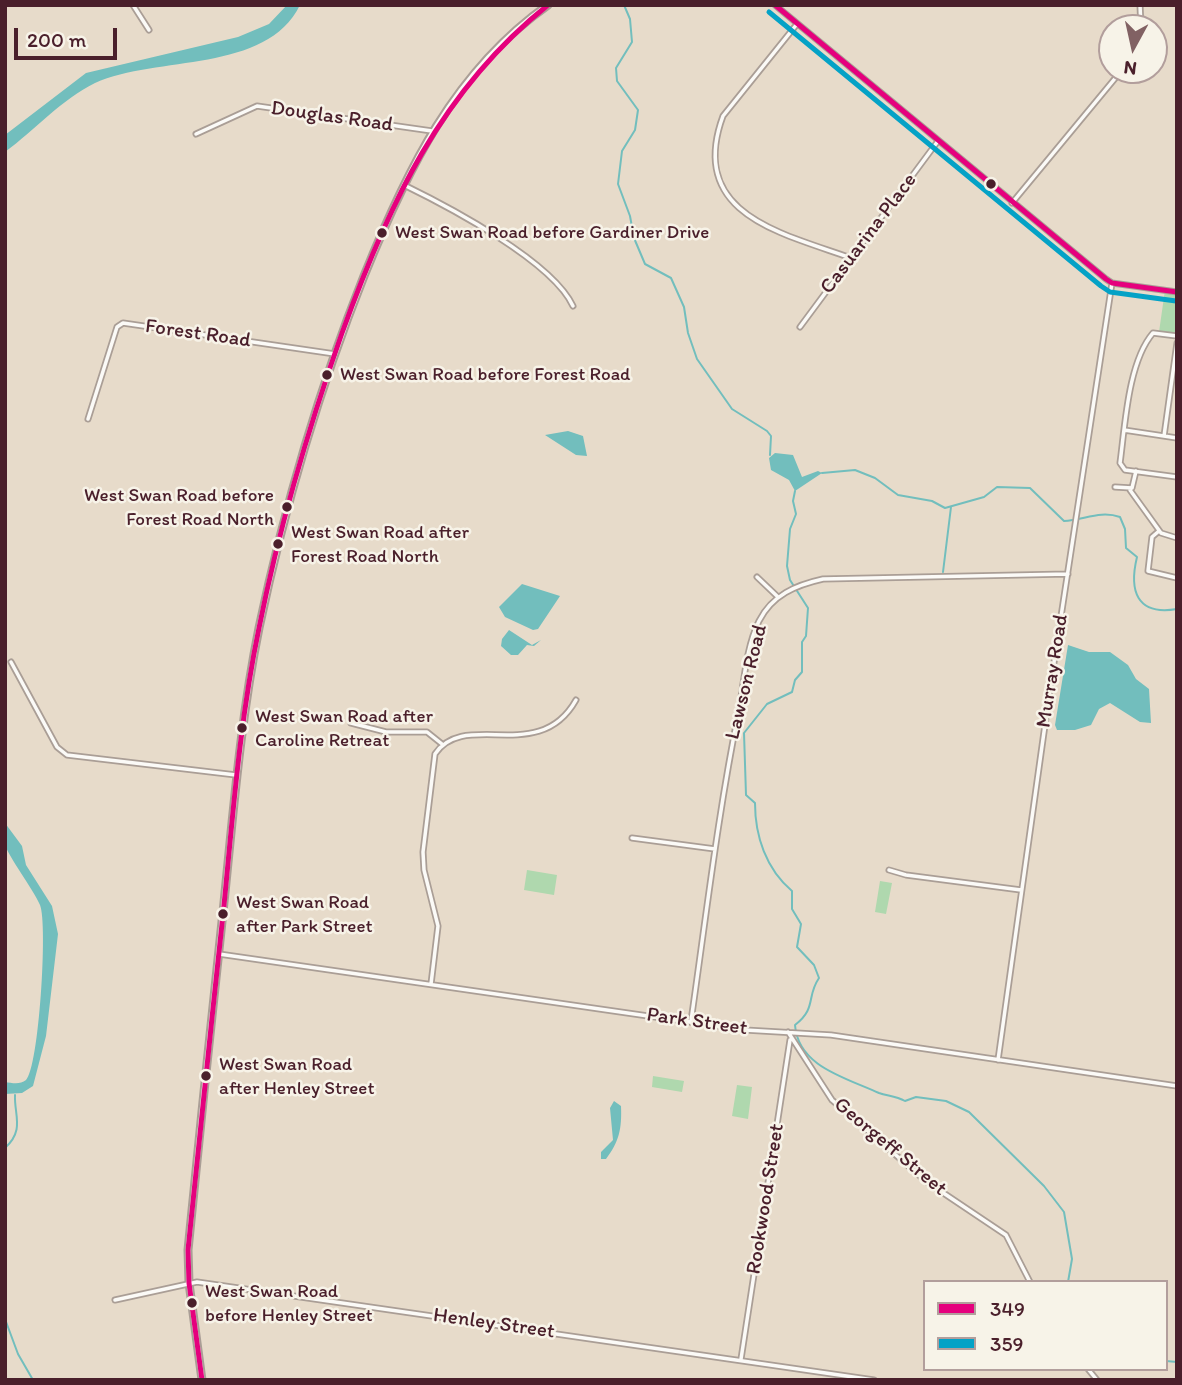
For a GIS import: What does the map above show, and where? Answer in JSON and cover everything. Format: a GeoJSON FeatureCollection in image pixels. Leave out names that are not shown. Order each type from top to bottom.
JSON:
{"type":"FeatureCollection","features":[{"type":"Feature","properties":{"kind":"main road"},"geometry":{"type":"LineString","coordinates":[[202,1380],[189,1283],[191,1224],[236,775],[259,629],[270,580],[335,354],[376,245],[404,184],[432,131],[458,90],[494,48],[548,5]]}},
{"type":"Feature","properties":{"kind":"street"},"geometry":{"type":"LineString","coordinates":[[133,5],[149,29]]}},
{"type":"Feature","properties":{"kind":"street"},"geometry":{"type":"LineString","coordinates":[[775,5],[1112,283],[1177,292]]}},
{"type":"Feature","properties":{"kind":"street"},"geometry":{"type":"LineString","coordinates":[[797,24],[723,116],[716,133],[716,175],[732,202],[764,227],[851,258]]}},
{"type":"Feature","properties":{"kind":"street"},"geometry":{"type":"LineString","coordinates":[[1012,203],[1110,84]]}},
{"type":"Feature","properties":{"kind":"street","name":"Douglas Road"},"geometry":{"type":"LineString","coordinates":[[196,135],[257,106],[432,131]]}},
{"type":"Feature","properties":{"kind":"street","name":"Casuarina Place"},"geometry":{"type":"LineString","coordinates":[[800,327],[938,141]]}},
{"type":"Feature","properties":{"kind":"street"},"geometry":{"type":"LineString","coordinates":[[404,184],[465,215],[492,234],[553,279],[573,306]]}},
{"type":"Feature","properties":{"kind":"street","name":"Murray Road"},"geometry":{"type":"LineString","coordinates":[[998,1060],[1112,283]]}},
{"type":"Feature","properties":{"kind":"street","name":"Forest Road"},"geometry":{"type":"LineString","coordinates":[[88,419],[117,327],[123,323],[335,354]]}},
{"type":"Feature","properties":{"kind":"street"},"geometry":{"type":"LineString","coordinates":[[1177,335],[1157,333],[1150,336],[1143,349],[1129,394],[1120,463],[1125,470],[1177,477]]}},
{"type":"Feature","properties":{"kind":"street"},"geometry":{"type":"LineString","coordinates":[[1164,436],[1177,343]]}},
{"type":"Feature","properties":{"kind":"street"},"geometry":{"type":"LineString","coordinates":[[1124,430],[1177,438]]}},
{"type":"Feature","properties":{"kind":"street"},"geometry":{"type":"LineString","coordinates":[[1130,490],[1136,471]]}},
{"type":"Feature","properties":{"kind":"street"},"geometry":{"type":"LineString","coordinates":[[1115,487],[1130,490],[1159,531],[1177,538]]}},
{"type":"Feature","properties":{"kind":"street"},"geometry":{"type":"LineString","coordinates":[[1159,531],[1152,537],[1148,571],[1177,578]]}},
{"type":"Feature","properties":{"kind":"street","name":"Lawson Road"},"geometry":{"type":"LineString","coordinates":[[691,1021],[731,748],[755,630],[760,619],[779,597],[799,584],[823,579],[1068,574]]}},
{"type":"Feature","properties":{"kind":"street"},"geometry":{"type":"LineString","coordinates":[[757,577],[779,597]]}},
{"type":"Feature","properties":{"kind":"street"},"geometry":{"type":"LineString","coordinates":[[11,662],[57,747],[67,755],[236,775]]}},
{"type":"Feature","properties":{"kind":"street"},"geometry":{"type":"LineString","coordinates":[[430,984],[438,926],[424,870],[423,852],[431,769],[435,754],[442,744],[453,737],[467,734],[530,734],[548,727],[569,711],[576,700]]}},
{"type":"Feature","properties":{"kind":"street"},"geometry":{"type":"LineString","coordinates":[[351,723],[386,733],[427,732],[442,744]]}},
{"type":"Feature","properties":{"kind":"street"},"geometry":{"type":"LineString","coordinates":[[632,838],[715,849]]}},
{"type":"Feature","properties":{"kind":"street"},"geometry":{"type":"LineString","coordinates":[[889,870],[906,875],[1021,890]]}},
{"type":"Feature","properties":{"kind":"street","name":"Park Street"},"geometry":{"type":"LineString","coordinates":[[219,954],[746,1030],[831,1035],[1177,1086]]}},
{"type":"Feature","properties":{"kind":"street","name":"Georgeff Street"},"geometry":{"type":"LineString","coordinates":[[788,1032],[790,1040],[832,1100],[927,1182],[1006,1236],[1029,1280]]}},
{"type":"Feature","properties":{"kind":"street","name":"Rookwood Street"},"geometry":{"type":"LineString","coordinates":[[741,1359],[790,1040]]}},
{"type":"Feature","properties":{"kind":"street","name":"Henley Street"},"geometry":{"type":"LineString","coordinates":[[115,1300],[189,1283],[741,1359],[874,1380]]}},
{"type":"Feature","properties":{"kind":"green space"},"geometry":{"type":"Polygon","coordinates":[[[1165,290],[1177,292],[1177,335],[1159,332],[1165,290]]]}},
{"type":"Feature","properties":{"kind":"green space"},"geometry":{"type":"Polygon","coordinates":[[[527,870],[557,875],[554,895],[524,890],[527,870]]]}},
{"type":"Feature","properties":{"kind":"green space"},"geometry":{"type":"Polygon","coordinates":[[[880,881],[892,883],[886,914],[875,912],[880,881]]]}},
{"type":"Feature","properties":{"kind":"green space"},"geometry":{"type":"Polygon","coordinates":[[[653,1076],[684,1081],[682,1092],[652,1087],[653,1076]]]}},
{"type":"Feature","properties":{"kind":"green space"},"geometry":{"type":"Polygon","coordinates":[[[737,1085],[752,1087],[748,1119],[732,1116],[737,1085]]]}},
{"type":"Feature","properties":{"kind":"water"},"geometry":{"type":"Polygon","coordinates":[[[287,5],[300,5],[284,27],[262,42],[237,53],[120,74],[95,83],[60,106],[5,152],[5,135],[86,73],[238,37],[269,24],[287,5]]]}},
{"type":"Feature","properties":{"kind":"water"},"geometry":{"type":"Polygon","coordinates":[[[568,431],[583,436],[587,456],[576,455],[545,435],[568,431]]]}},
{"type":"Feature","properties":{"kind":"water"},"geometry":{"type":"Polygon","coordinates":[[[775,453],[793,455],[802,477],[818,471],[822,473],[795,491],[789,480],[771,470],[769,458],[775,453]]]}},
{"type":"Feature","properties":{"kind":"water"},"geometry":{"type":"Polygon","coordinates":[[[522,584],[560,596],[538,629],[533,630],[505,617],[499,607],[522,584]]]}},
{"type":"Feature","properties":{"kind":"water"},"geometry":{"type":"Polygon","coordinates":[[[509,630],[532,645],[541,640],[534,646],[527,645],[518,655],[511,655],[501,646],[502,639],[509,630]]]}},
{"type":"Feature","properties":{"kind":"water"},"geometry":{"type":"Polygon","coordinates":[[[1068,645],[1089,652],[1110,652],[1128,665],[1136,679],[1149,689],[1151,723],[1140,722],[1110,703],[1099,709],[1091,725],[1075,730],[1057,730],[1055,725],[1068,645]]]}},
{"type":"Feature","properties":{"kind":"water"},"geometry":{"type":"Polygon","coordinates":[[[5,823],[22,846],[26,865],[52,906],[58,934],[46,1036],[33,1086],[22,1093],[5,1094],[5,1082],[24,1082],[31,1070],[41,995],[43,939],[40,905],[7,849],[5,823]]]}},
{"type":"Feature","properties":{"kind":"water"},"geometry":{"type":"Polygon","coordinates":[[[614,1101],[621,1106],[619,1135],[606,1159],[601,1159],[601,1152],[613,1140],[610,1108],[614,1101]]]}},
{"type":"Feature","properties":{"kind":"waterway"},"geometry":{"type":"LineString","coordinates":[[624,5],[630,19],[632,42],[616,68],[617,81],[638,110],[635,130],[622,151],[618,184],[630,216],[634,238],[645,264],[671,278],[684,307],[688,333],[697,359],[732,409],[771,436],[770,455]]}},
{"type":"Feature","properties":{"kind":"waterway"},"geometry":{"type":"LineString","coordinates":[[822,473],[855,470],[875,478],[898,495],[932,501],[945,508],[984,497],[997,487],[1030,488],[1064,521],[1099,515],[1120,517],[1125,529],[1126,548],[1137,557],[1134,580],[1139,598],[1152,608],[1177,609]]}},
{"type":"Feature","properties":{"kind":"waterway"},"geometry":{"type":"LineString","coordinates":[[795,491],[793,501],[796,514],[790,529],[787,566],[790,580],[808,608],[806,636],[802,642],[802,672],[795,680],[792,692],[767,704],[744,733],[746,795],[755,803],[757,828],[769,862],[775,873],[792,891],[792,909],[801,924],[797,947],[814,965],[819,978],[809,1008],[795,1025],[798,1039],[814,1061],[853,1082],[905,1101],[916,1097],[946,1101],[969,1112],[1044,1186],[1064,1212],[1072,1259],[1068,1280]]}},
{"type":"Feature","properties":{"kind":"waterway"},"geometry":{"type":"LineString","coordinates":[[943,572],[951,507]]}},
{"type":"Feature","properties":{"kind":"waterway"},"geometry":{"type":"LineString","coordinates":[[5,1148],[17,1129],[15,1095]]}},
{"type":"Feature","properties":{"kind":"waterway"},"geometry":{"type":"LineString","coordinates":[[5,1319],[18,1354],[33,1380]]}},
{"type":"Feature","properties":{"kind":"waterway"},"geometry":{"type":"LineString","coordinates":[[1168,1361],[1177,1362]]}},
{"type":"Feature","properties":{"kind":"transit line","name":"349"},"geometry":{"type":"LineString","coordinates":[[202,1380],[189,1283],[188,1250],[242,731],[252,662],[276,553],[295,479],[329,369],[378,240],[399,196],[447,113],[510,39],[548,5]]}},
{"type":"Feature","properties":{"kind":"transit line","name":"349"},"geometry":{"type":"LineString","coordinates":[[775,5],[1106,279],[1112,283],[1177,292]]}},
{"type":"Feature","properties":{"kind":"transit line","name":"359"},"geometry":{"type":"LineString","coordinates":[[769,12],[1101,286],[1110,292],[1176,301]]}},
{"type":"Feature","properties":{"kind":"place","name":"West Swan Road before Gardiner Drive"},"geometry":{"type":"Point","coordinates":[382,233]}},
{"type":"Feature","properties":{"kind":"place","name":"West Swan Road before Forest Road"},"geometry":{"type":"Point","coordinates":[327,375]}},
{"type":"Feature","properties":{"kind":"place","name":"West Swan Road before Forest Road North"},"geometry":{"type":"Point","coordinates":[287,507]}},
{"type":"Feature","properties":{"kind":"place","name":"West Swan Road after Forest Road North"},"geometry":{"type":"Point","coordinates":[278,544]}},
{"type":"Feature","properties":{"kind":"place","name":"West Swan Road after Caroline Retreat"},"geometry":{"type":"Point","coordinates":[242,728]}},
{"type":"Feature","properties":{"kind":"place","name":"West Swan Road after Park Street"},"geometry":{"type":"Point","coordinates":[223,914]}},
{"type":"Feature","properties":{"kind":"place","name":"West Swan Road after Henley Street"},"geometry":{"type":"Point","coordinates":[206,1076]}},
{"type":"Feature","properties":{"kind":"place","name":"West Swan Road before Henley Street"},"geometry":{"type":"Point","coordinates":[192,1303]}}]}
